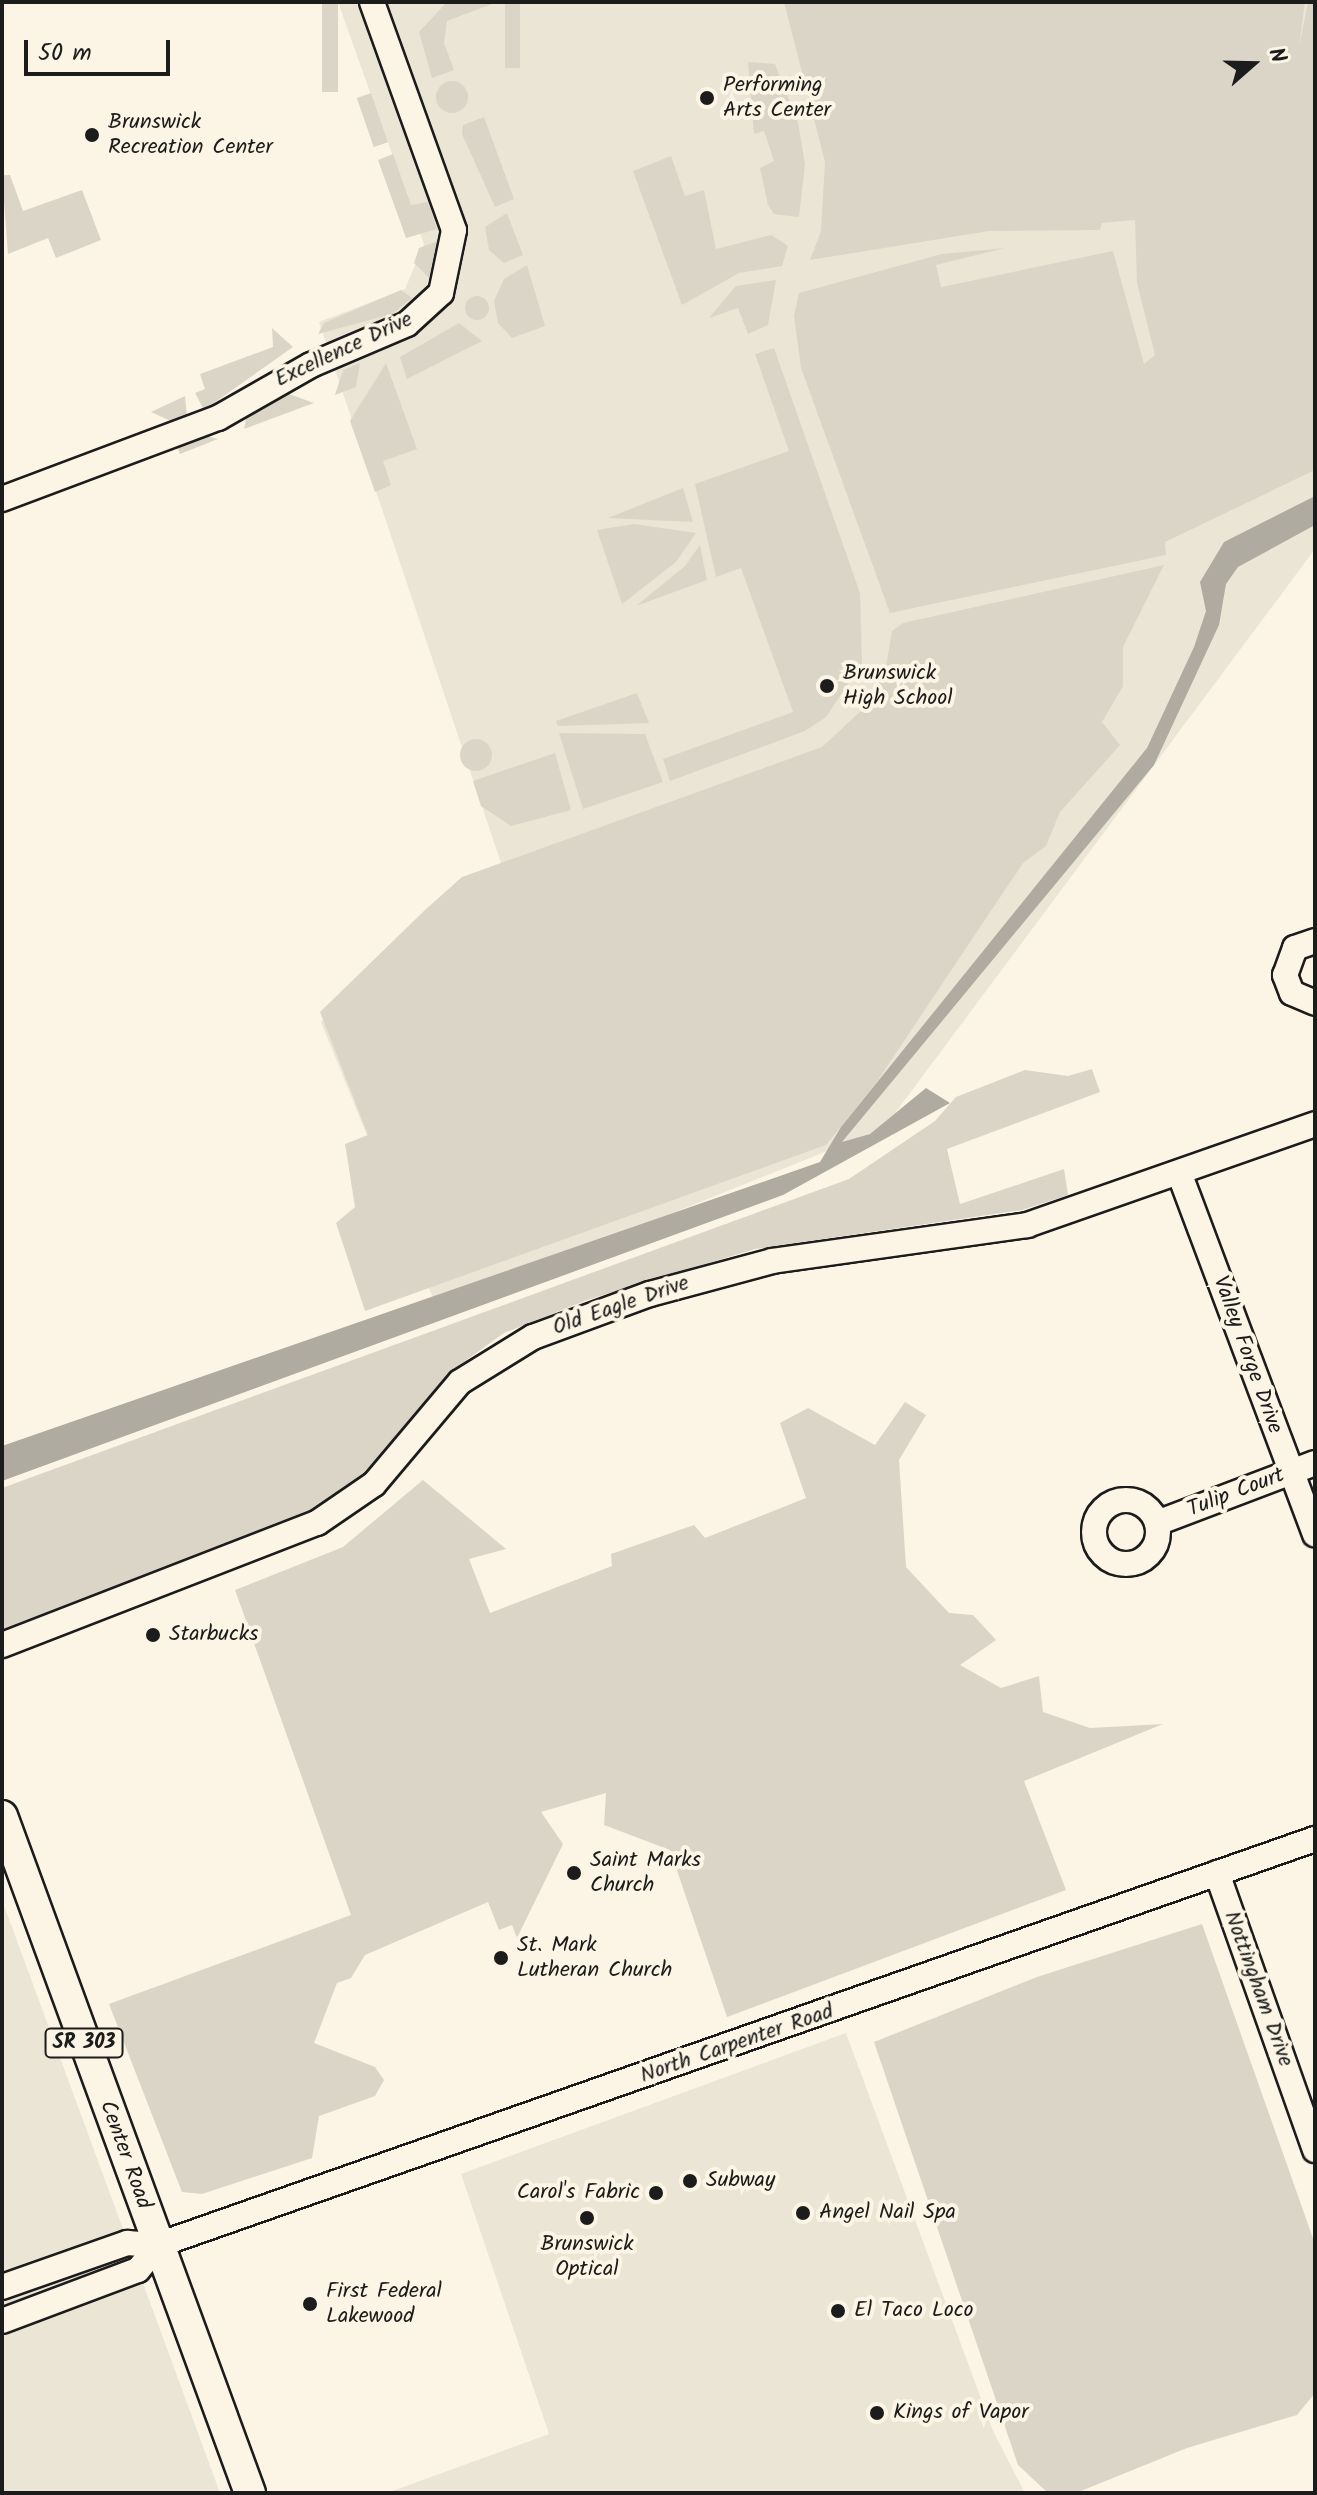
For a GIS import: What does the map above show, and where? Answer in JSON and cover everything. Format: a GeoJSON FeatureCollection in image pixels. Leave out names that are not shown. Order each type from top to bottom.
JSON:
{"type":"FeatureCollection","features":[{"type":"Feature","properties":{"kind":"main road","name":"Center Road"},"geometry":{"type":"LineString","coordinates":[[2,1816],[250,2493]]}},
{"type":"Feature","properties":{"kind":"street","name":"Excellence Drive"},"geometry":{"type":"LineString","coordinates":[[2,499],[218,418],[311,365],[407,324],[441,293],[454,230],[372,2]]}},
{"type":"Feature","properties":{"kind":"street"},"geometry":{"type":"LineString","coordinates":[[1315,941],[1295,948],[1285,975],[1292,993],[1315,1003]]}},
{"type":"Feature","properties":{"kind":"street","name":"Old Eagle Drive"},"geometry":{"type":"LineString","coordinates":[[2,1645],[317,1523],[374,1484],[460,1382],[533,1337],[712,1275],[1027,1225],[1180,1175],[1315,1124]]}},
{"type":"Feature","properties":{"kind":"street","name":"Valley Forge Drive"},"geometry":{"type":"LineString","coordinates":[[1180,1175],[1315,1535]]}},
{"type":"Feature","properties":{"kind":"street","name":"Tulip Court"},"geometry":{"type":"LineString","coordinates":[[1157,1523],[1315,1463]]}},
{"type":"Feature","properties":{"kind":"street","name":"North Carpenter Road"},"geometry":{"type":"LineString","coordinates":[[158,2245],[1315,1839]]}},
{"type":"Feature","properties":{"kind":"street","name":"Nottingham Drive"},"geometry":{"type":"LineString","coordinates":[[1217,1873],[1315,2150]]}},
{"type":"Feature","properties":{"kind":"street"},"geometry":{"type":"LineString","coordinates":[[2,2287],[127,2243],[158,2245]]}},
{"type":"Feature","properties":{"kind":"street"},"geometry":{"type":"LineString","coordinates":[[2,2321],[138,2270],[158,2245]]}},
{"type":"Feature","properties":{"kind":"shaded area"},"geometry":{"type":"Polygon","coordinates":[[[322,2],[338,2],[338,92],[322,92],[322,2]]]}},
{"type":"Feature","properties":{"kind":"shaded area","name":"Brunswick High School"},"geometry":{"type":"Polygon","coordinates":[[[338,2],[1308,2],[1300,49],[1315,107],[1315,549],[884,1128],[437,1308],[321,1022],[502,866],[319,322],[405,289],[424,244],[338,2]]]}},
{"type":"Feature","properties":{"kind":"shaded area"},"geometry":{"type":"Polygon","coordinates":[[[447,2],[497,2],[447,21],[444,43],[454,70],[432,78],[419,32],[447,2]]]}},
{"type":"Feature","properties":{"kind":"shaded area"},"geometry":{"type":"Polygon","coordinates":[[[505,2],[520,2],[520,68],[505,68],[505,2]]]}},
{"type":"Feature","properties":{"kind":"shaded area"},"geometry":{"type":"Polygon","coordinates":[[[784,2],[1305,2],[1299,47],[1308,2],[1315,2],[1315,470],[1165,542],[1166,555],[890,613],[801,368],[794,316],[799,293],[942,254],[1005,248],[936,265],[941,287],[1113,251],[1144,364],[1155,355],[1137,283],[1135,220],[1102,223],[1100,230],[989,231],[810,260],[821,231],[825,162],[784,2]]]}},
{"type":"Feature","properties":{"kind":"shaded area"},"geometry":{"type":"Polygon","coordinates":[[[748,62],[775,64],[798,122],[805,164],[799,217],[774,214],[768,205],[760,168],[774,161],[764,131],[754,134],[748,62]]]}},
{"type":"Feature","properties":{"kind":"shaded area"},"geometry":{"type":"Polygon","coordinates":[[[452,81],[463,86],[468,97],[463,108],[452,113],[441,108],[436,97],[441,86],[452,81]]]}},
{"type":"Feature","properties":{"kind":"shaded area"},"geometry":{"type":"Polygon","coordinates":[[[371,93],[388,142],[374,147],[357,98],[371,93]]]}},
{"type":"Feature","properties":{"kind":"shaded area"},"geometry":{"type":"Polygon","coordinates":[[[484,117],[514,199],[495,207],[462,134],[463,125],[484,117]]]}},
{"type":"Feature","properties":{"kind":"shaded area"},"geometry":{"type":"Polygon","coordinates":[[[393,154],[411,205],[428,202],[437,229],[406,238],[378,160],[393,154]]]}},
{"type":"Feature","properties":{"kind":"shaded area"},"geometry":{"type":"Polygon","coordinates":[[[671,156],[685,196],[704,190],[716,249],[771,235],[788,246],[782,266],[739,273],[682,305],[633,171],[671,156]]]}},
{"type":"Feature","properties":{"kind":"shaded area"},"geometry":{"type":"Polygon","coordinates":[[[2,175],[10,175],[23,211],[82,190],[101,240],[56,258],[48,238],[8,254],[2,175]]]}},
{"type":"Feature","properties":{"kind":"shaded area"},"geometry":{"type":"Polygon","coordinates":[[[507,213],[523,255],[504,263],[489,250],[485,227],[507,213]]]}},
{"type":"Feature","properties":{"kind":"shaded area"},"geometry":{"type":"Polygon","coordinates":[[[438,241],[437,257],[429,278],[414,263],[419,248],[438,241]]]}},
{"type":"Feature","properties":{"kind":"shaded area"},"geometry":{"type":"Polygon","coordinates":[[[527,265],[545,326],[512,338],[498,323],[494,301],[504,279],[527,265]]]}},
{"type":"Feature","properties":{"kind":"shaded area"},"geometry":{"type":"Polygon","coordinates":[[[776,280],[768,325],[748,334],[738,308],[709,318],[736,286],[776,280]]]}},
{"type":"Feature","properties":{"kind":"shaded area"},"geometry":{"type":"Polygon","coordinates":[[[401,290],[412,298],[392,314],[318,334],[324,323],[401,290]]]}},
{"type":"Feature","properties":{"kind":"shaded area"},"geometry":{"type":"Polygon","coordinates":[[[477,296],[486,299],[489,308],[486,317],[477,320],[468,317],[465,308],[468,299],[477,296]]]}},
{"type":"Feature","properties":{"kind":"shaded area"},"geometry":{"type":"Polygon","coordinates":[[[459,323],[482,341],[407,379],[400,357],[459,323]]]}},
{"type":"Feature","properties":{"kind":"shaded area"},"geometry":{"type":"Polygon","coordinates":[[[272,328],[293,347],[204,410],[195,393],[205,389],[200,374],[273,347],[272,328]]]}},
{"type":"Feature","properties":{"kind":"shaded area"},"geometry":{"type":"Polygon","coordinates":[[[774,348],[860,593],[862,663],[826,717],[805,731],[670,781],[663,759],[793,712],[741,568],[716,577],[695,484],[789,451],[755,354],[774,348]]]}},
{"type":"Feature","properties":{"kind":"shaded area"},"geometry":{"type":"Polygon","coordinates":[[[360,363],[356,387],[335,395],[343,370],[360,363]]]}},
{"type":"Feature","properties":{"kind":"shaded area"},"geometry":{"type":"Polygon","coordinates":[[[386,363],[417,449],[383,461],[391,485],[375,492],[350,421],[386,363]]]}},
{"type":"Feature","properties":{"kind":"shaded area"},"geometry":{"type":"Polygon","coordinates":[[[289,394],[314,403],[244,429],[247,415],[289,394]]]}},
{"type":"Feature","properties":{"kind":"shaded area"},"geometry":{"type":"Polygon","coordinates":[[[185,396],[187,417],[173,422],[151,412],[185,396]]]}},
{"type":"Feature","properties":{"kind":"shaded area"},"geometry":{"type":"Polygon","coordinates":[[[203,435],[218,439],[180,454],[177,446],[203,435]]]}},
{"type":"Feature","properties":{"kind":"shaded area"},"geometry":{"type":"Polygon","coordinates":[[[683,488],[693,522],[608,518],[683,488]]]}},
{"type":"Feature","properties":{"kind":"shaded area"},"geometry":{"type":"Polygon","coordinates":[[[1315,496],[1315,525],[1238,567],[1226,584],[1219,625],[1154,765],[842,1142],[870,1134],[926,1088],[950,1103],[783,1195],[2,1481],[2,1446],[820,1162],[841,1127],[1147,748],[1194,647],[1206,611],[1200,582],[1224,542],[1315,496]]]}},
{"type":"Feature","properties":{"kind":"shaded area"},"geometry":{"type":"Polygon","coordinates":[[[634,524],[696,533],[676,562],[622,604],[597,530],[634,524]]]}},
{"type":"Feature","properties":{"kind":"shaded area"},"geometry":{"type":"Polygon","coordinates":[[[700,545],[707,580],[636,606],[685,566],[700,545]]]}},
{"type":"Feature","properties":{"kind":"shaded area"},"geometry":{"type":"Polygon","coordinates":[[[1164,565],[1123,647],[1123,686],[1102,722],[1120,745],[1060,812],[1046,846],[1023,863],[876,1083],[826,1145],[365,1311],[336,1223],[355,1207],[345,1144],[368,1135],[320,1012],[425,910],[462,877],[822,747],[864,708],[885,672],[892,631],[903,623],[1164,565]]]}},
{"type":"Feature","properties":{"kind":"shaded area"},"geometry":{"type":"Polygon","coordinates":[[[637,693],[649,723],[558,726],[556,721],[637,693]]]}},
{"type":"Feature","properties":{"kind":"shaded area"},"geometry":{"type":"Polygon","coordinates":[[[559,733],[645,734],[663,782],[583,809],[559,733]]]}},
{"type":"Feature","properties":{"kind":"shaded area"},"geometry":{"type":"Polygon","coordinates":[[[476,739],[488,743],[492,755],[488,767],[476,771],[464,767],[460,755],[464,743],[476,739]]]}},
{"type":"Feature","properties":{"kind":"shaded area"},"geometry":{"type":"Polygon","coordinates":[[[555,753],[571,810],[511,826],[481,806],[473,781],[555,753]]]}},
{"type":"Feature","properties":{"kind":"shaded area"},"geometry":{"type":"Polygon","coordinates":[[[1092,1069],[1100,1092],[947,1149],[960,1204],[1064,1169],[1068,1195],[1022,1210],[755,1249],[587,1300],[504,1333],[454,1369],[385,1459],[310,1514],[2,1630],[2,1488],[849,1179],[935,1121],[956,1097],[1025,1070],[1068,1076],[1092,1069]]]}},
{"type":"Feature","properties":{"kind":"shaded area"},"geometry":{"type":"Polygon","coordinates":[[[905,1402],[926,1415],[899,1460],[906,1567],[949,1613],[973,1615],[996,1640],[960,1665],[1001,1688],[1039,1676],[1043,1712],[1090,1728],[1163,1724],[1024,1781],[1066,1890],[727,2017],[670,1850],[604,1825],[606,1793],[541,1812],[563,1844],[517,1938],[512,1925],[499,1930],[488,1902],[365,1955],[351,1978],[337,1983],[314,2043],[375,2067],[384,2080],[375,2096],[319,2116],[312,2158],[202,2194],[182,2192],[109,2004],[351,1915],[235,1590],[343,1547],[423,1480],[506,1549],[469,1559],[490,1613],[612,1566],[611,1554],[694,1525],[705,1538],[806,1498],[780,1423],[808,1408],[875,1445],[905,1402]]]}},
{"type":"Feature","properties":{"kind":"shaded area"},"geometry":{"type":"Polygon","coordinates":[[[2,1900],[158,2324],[220,2493],[2,2493],[2,1900]]]}},
{"type":"Feature","properties":{"kind":"shaded area"},"geometry":{"type":"Polygon","coordinates":[[[1202,1924],[1315,2244],[1315,2393],[1297,2415],[1187,2448],[1076,2493],[1048,2493],[1018,2465],[874,2042],[1037,1977],[1202,1924]]]}},
{"type":"Feature","properties":{"kind":"shaded area"},"geometry":{"type":"Polygon","coordinates":[[[846,2033],[993,2431],[1025,2493],[387,2493],[549,2434],[461,2174],[846,2033]]]}},
{"type":"Feature","properties":{"kind":"place","name":"Performing Arts Center"},"geometry":{"type":"Point","coordinates":[707,98]}},
{"type":"Feature","properties":{"kind":"place","name":"Brunswick Recreation Center"},"geometry":{"type":"Point","coordinates":[92,135]}},
{"type":"Feature","properties":{"kind":"place","name":"Brunswick High School"},"geometry":{"type":"Point","coordinates":[827,686]}},
{"type":"Feature","properties":{"kind":"place","name":"Starbucks"},"geometry":{"type":"Point","coordinates":[153,1635]}},
{"type":"Feature","properties":{"kind":"place","name":"Saint Marks Church"},"geometry":{"type":"Point","coordinates":[574,1873]}},
{"type":"Feature","properties":{"kind":"place","name":"St. Mark Lutheran Church"},"geometry":{"type":"Point","coordinates":[501,1958]}},
{"type":"Feature","properties":{"kind":"place","name":"Subway"},"geometry":{"type":"Point","coordinates":[690,2181]}},
{"type":"Feature","properties":{"kind":"place","name":"Carol's Fabric"},"geometry":{"type":"Point","coordinates":[656,2193]}},
{"type":"Feature","properties":{"kind":"place","name":"Angel Nail Spa"},"geometry":{"type":"Point","coordinates":[803,2213]}},
{"type":"Feature","properties":{"kind":"place","name":"Brunswick Optical"},"geometry":{"type":"Point","coordinates":[587,2218]}},
{"type":"Feature","properties":{"kind":"place","name":"First Federal Lakewood"},"geometry":{"type":"Point","coordinates":[310,2304]}},
{"type":"Feature","properties":{"kind":"place","name":"El Taco Loco"},"geometry":{"type":"Point","coordinates":[838,2311]}},
{"type":"Feature","properties":{"kind":"place","name":"Kings of Vapor"},"geometry":{"type":"Point","coordinates":[877,2413]}}]}
